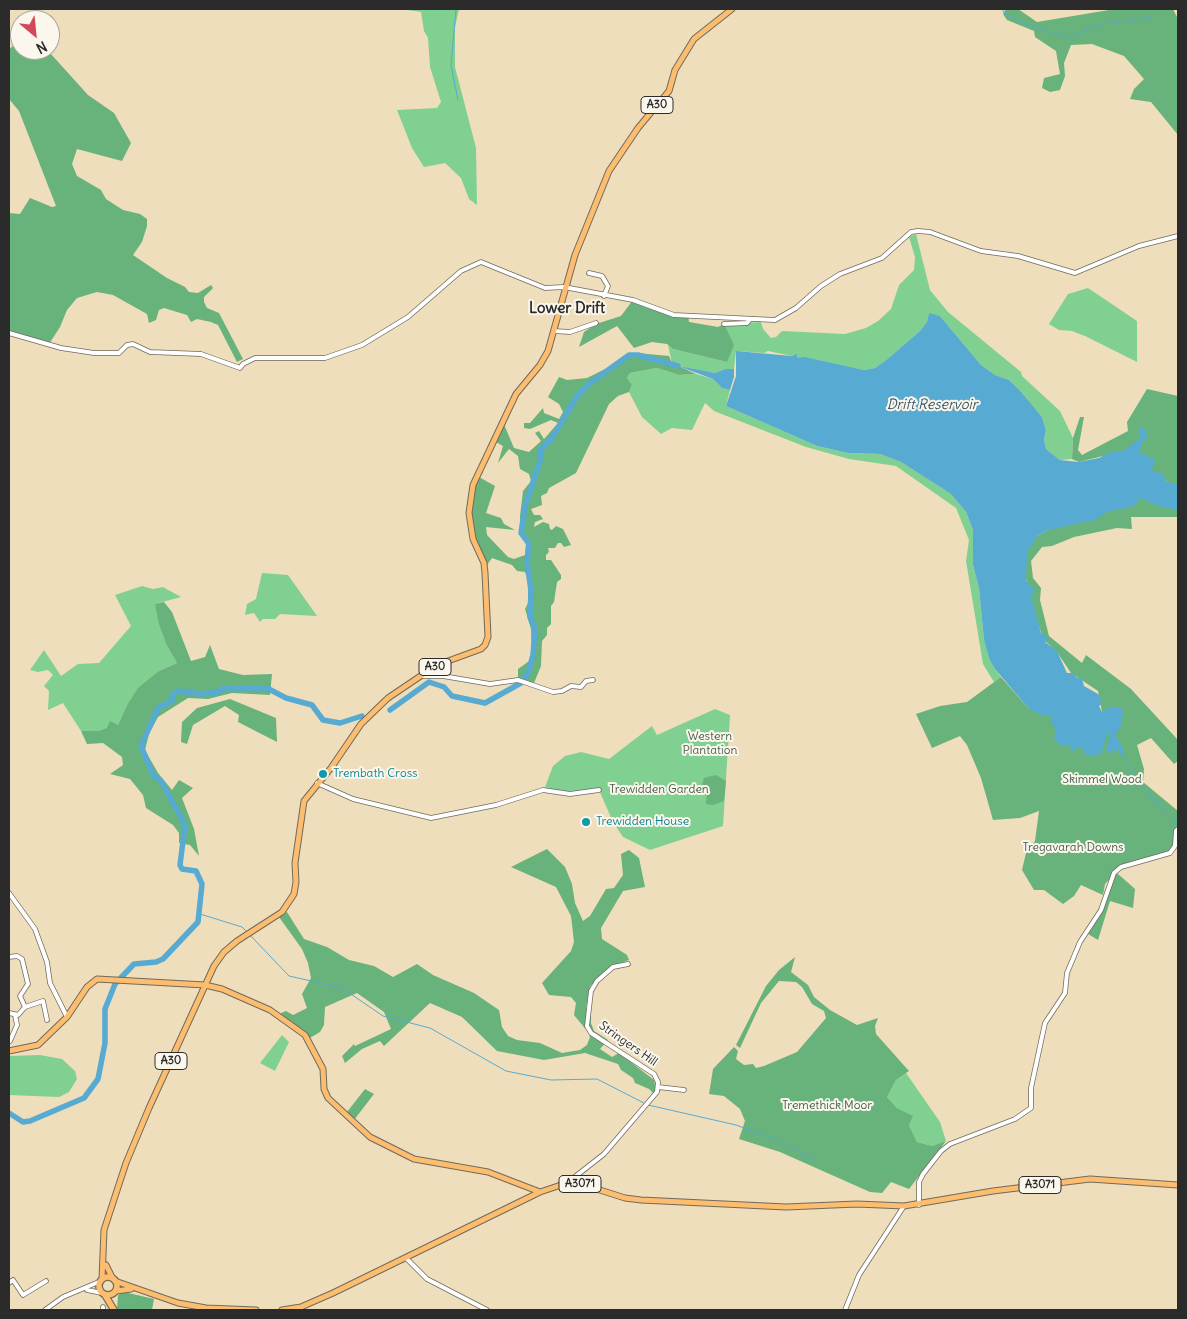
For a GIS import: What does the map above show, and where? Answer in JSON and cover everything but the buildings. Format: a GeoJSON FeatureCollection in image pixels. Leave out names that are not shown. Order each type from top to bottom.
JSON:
{"type":"FeatureCollection","features":[{"type":"Feature","properties":{"kind":"highway"},"geometry":{"type":"LineString","coordinates":[[108,1277],[114,1280],[116,1292],[114,1310],[99,1287],[102,1280],[108,1277]]}},
{"type":"Feature","properties":{"kind":"highway"},"geometry":{"type":"LineString","coordinates":[[103,1294],[116,1292]]}},
{"type":"Feature","properties":{"kind":"main road","name":"A30"},"geometry":{"type":"LineString","coordinates":[[102,1280],[104,1230],[126,1163],[149,1108],[206,985],[224,952],[248,933],[282,912],[294,894],[296,882],[294,863],[304,801],[365,718],[388,698],[437,665],[481,650],[485,645],[488,637],[485,573],[484,562],[473,539],[469,502],[473,485],[510,405],[523,384],[540,365],[548,351],[564,287],[600,191],[619,153],[669,90],[676,70],[694,39],[732,9]]}},
{"type":"Feature","properties":{"kind":"main road"},"geometry":{"type":"LineString","coordinates":[[9,1051],[38,1045],[67,1017],[86,987],[97,979],[206,985],[222,989],[270,1010],[304,1035],[323,1069],[324,1089],[328,1098],[370,1137],[414,1159],[488,1172],[540,1192]]}},
{"type":"Feature","properties":{"kind":"main road","name":"A3071"},"geometry":{"type":"LineString","coordinates":[[282,1310],[307,1304],[540,1192],[567,1184],[584,1185],[625,1198],[764,1207],[857,1204],[904,1206],[993,1191],[1090,1179],[1178,1185]]}},
{"type":"Feature","properties":{"kind":"main road","name":"A30"},"geometry":{"type":"LineString","coordinates":[[104,1262],[114,1280]]}},
{"type":"Feature","properties":{"kind":"main road"},"geometry":{"type":"LineString","coordinates":[[114,1280],[134,1289],[178,1303],[206,1308],[256,1310]]}},
{"type":"Feature","properties":{"kind":"main road"},"geometry":{"type":"LineString","coordinates":[[116,1292],[134,1289]]}},
{"type":"Feature","properties":{"kind":"street"},"geometry":{"type":"LineString","coordinates":[[9,333],[61,348],[94,353],[118,353],[127,345],[133,344],[150,352],[201,354],[240,368],[243,364],[255,358],[325,358],[362,345],[408,317],[461,271],[478,262],[516,274],[545,288],[564,287],[633,300],[674,315],[775,320],[784,316],[834,278],[882,258],[911,232],[930,232],[981,251],[1018,256],[1075,273],[1139,246],[1178,236]]}},
{"type":"Feature","properties":{"kind":"street"},"geometry":{"type":"LineString","coordinates":[[589,273],[602,276],[608,286],[604,296]]}},
{"type":"Feature","properties":{"kind":"street"},"geometry":{"type":"LineString","coordinates":[[724,324],[747,323],[750,319]]}},
{"type":"Feature","properties":{"kind":"street"},"geometry":{"type":"LineString","coordinates":[[554,331],[570,332],[596,323]]}},
{"type":"Feature","properties":{"kind":"street"},"geometry":{"type":"LineString","coordinates":[[422,676],[443,676],[490,684],[518,680],[553,692],[562,691],[571,686],[581,687],[586,682],[594,680]]}},
{"type":"Feature","properties":{"kind":"street"},"geometry":{"type":"LineString","coordinates":[[317,783],[353,799],[431,818],[496,805],[543,790],[570,794],[599,790]]}},
{"type":"Feature","properties":{"kind":"street"},"geometry":{"type":"LineString","coordinates":[[919,1204],[920,1182],[923,1174],[941,1151],[950,1144],[1016,1119],[1031,1108],[1032,1088],[1045,1023],[1064,993],[1067,973],[1080,942],[1102,910],[1114,872],[1121,867],[1170,853],[1175,846],[1176,831],[1178,829]]}},
{"type":"Feature","properties":{"kind":"street"},"geometry":{"type":"LineString","coordinates":[[9,893],[35,929],[47,962],[50,983],[67,1017]]}},
{"type":"Feature","properties":{"kind":"street"},"geometry":{"type":"LineString","coordinates":[[9,957],[18,956],[22,960],[28,984],[20,996],[25,1007]]}},
{"type":"Feature","properties":{"kind":"street","name":"Stringers Hill"},"geometry":{"type":"LineString","coordinates":[[567,1184],[604,1154],[648,1105],[657,1092],[658,1082],[654,1074],[592,1033],[587,1026],[591,991],[597,980],[613,967],[628,964]]}},
{"type":"Feature","properties":{"kind":"street"},"geometry":{"type":"LineString","coordinates":[[9,1013],[16,1015],[22,1012],[25,1007],[43,1001],[46,1020]]}},
{"type":"Feature","properties":{"kind":"street"},"geometry":{"type":"LineString","coordinates":[[10,1041],[17,1025],[16,1015]]}},
{"type":"Feature","properties":{"kind":"street"},"geometry":{"type":"LineString","coordinates":[[658,1087],[684,1090]]}},
{"type":"Feature","properties":{"kind":"street"},"geometry":{"type":"LineString","coordinates":[[845,1310],[859,1275],[904,1206]]}},
{"type":"Feature","properties":{"kind":"street"},"geometry":{"type":"LineString","coordinates":[[406,1258],[427,1279],[487,1310]]}},
{"type":"Feature","properties":{"kind":"street"},"geometry":{"type":"LineString","coordinates":[[9,1283],[13,1280],[24,1295],[46,1281]]}},
{"type":"Feature","properties":{"kind":"street"},"geometry":{"type":"LineString","coordinates":[[45,1310],[63,1297],[102,1280]]}},
{"type":"Feature","properties":{"kind":"street"},"geometry":{"type":"LineString","coordinates":[[85,1289],[103,1294]]}},
{"type":"Feature","properties":{"kind":"green space"},"geometry":{"type":"Polygon","coordinates":[[[400,9],[459,9],[455,27],[455,67],[476,148],[477,205],[469,199],[461,178],[445,163],[424,167],[412,148],[397,110],[437,108],[441,102],[430,67],[428,38],[424,31],[421,12],[400,9]]]}},
{"type":"Feature","properties":{"kind":"green space"},"geometry":{"type":"Polygon","coordinates":[[[1006,9],[1018,9],[1037,22],[1115,9],[1173,9],[1178,19],[1178,135],[1151,102],[1130,99],[1134,89],[1144,79],[1124,56],[1092,44],[1071,45],[1064,63],[1065,76],[1060,90],[1050,92],[1042,88],[1044,78],[1060,74],[1056,51],[1035,37],[1034,31],[1007,20],[1003,14],[1006,9]]]}},
{"type":"Feature","properties":{"kind":"green space"},"geometry":{"type":"Polygon","coordinates":[[[9,47],[10,60],[56,60],[88,95],[114,113],[131,143],[122,161],[77,149],[72,164],[77,176],[101,190],[106,199],[123,210],[140,214],[147,219],[142,242],[133,255],[167,278],[185,287],[189,292],[198,293],[211,285],[213,288],[204,297],[204,302],[207,308],[219,313],[243,359],[237,362],[218,325],[197,319],[191,322],[187,315],[164,308],[159,310],[156,320],[149,323],[147,314],[113,295],[97,292],[77,298],[67,310],[60,327],[49,344],[9,333],[9,213],[20,214],[30,198],[52,207],[56,206],[19,111],[9,99],[9,47]]]}},
{"type":"Feature","properties":{"kind":"green space"},"geometry":{"type":"Polygon","coordinates":[[[916,234],[930,290],[948,312],[1021,372],[1022,376],[1060,411],[1073,438],[1072,459],[1060,460],[1046,449],[1044,439],[1046,430],[1042,417],[1009,380],[995,375],[981,365],[940,316],[929,314],[927,322],[920,331],[875,368],[864,370],[797,358],[797,355],[792,356],[768,351],[764,353],[736,351],[734,369],[725,369],[715,373],[695,371],[672,363],[668,345],[673,349],[727,362],[724,324],[761,322],[763,329],[771,338],[776,337],[782,331],[845,334],[866,328],[878,321],[891,309],[899,285],[914,270],[915,257],[909,237],[916,234]]]}},
{"type":"Feature","properties":{"kind":"green space"},"geometry":{"type":"Polygon","coordinates":[[[1088,288],[1137,321],[1137,362],[1085,336],[1072,331],[1059,330],[1049,324],[1068,294],[1088,288]]]}},
{"type":"Feature","properties":{"kind":"green space"},"geometry":{"type":"Polygon","coordinates":[[[633,300],[674,315],[688,315],[689,322],[718,327],[724,324],[734,345],[727,362],[673,349],[667,344],[652,342],[634,348],[617,326],[579,347],[584,332],[596,324],[621,316],[633,300]]]}},
{"type":"Feature","properties":{"kind":"green space"},"geometry":{"type":"Polygon","coordinates":[[[637,353],[669,356],[672,363],[696,374],[679,375],[657,368],[630,373],[627,378],[632,385],[629,392],[618,396],[609,404],[576,473],[549,488],[547,493],[541,496],[542,505],[531,509],[534,515],[540,515],[543,519],[535,522],[534,527],[543,522],[549,524],[552,530],[556,526],[563,529],[571,545],[564,547],[561,543],[558,543],[555,548],[548,548],[549,552],[546,555],[546,560],[551,560],[561,575],[561,579],[557,582],[554,602],[551,606],[551,624],[547,628],[547,635],[542,641],[541,666],[534,683],[518,680],[518,669],[532,659],[531,629],[525,609],[528,603],[528,581],[525,572],[517,571],[512,565],[492,558],[487,565],[475,539],[470,511],[474,487],[479,477],[495,486],[486,513],[501,518],[504,524],[515,530],[486,527],[487,535],[508,557],[514,559],[525,555],[526,543],[521,533],[520,516],[523,491],[531,481],[529,474],[520,469],[518,456],[509,449],[498,463],[503,446],[494,441],[503,422],[514,448],[529,452],[541,441],[535,433],[539,431],[544,439],[558,423],[551,420],[530,429],[524,428],[524,423],[530,423],[543,408],[544,413],[559,419],[563,412],[559,404],[548,397],[559,377],[567,380],[587,378],[637,353]]]}},
{"type":"Feature","properties":{"kind":"green space"},"geometry":{"type":"Polygon","coordinates":[[[657,368],[679,375],[696,374],[713,379],[722,388],[730,390],[726,406],[817,446],[848,453],[880,454],[901,462],[951,494],[966,512],[973,530],[973,565],[979,588],[984,640],[995,669],[1001,677],[994,682],[983,664],[966,561],[969,540],[956,508],[896,466],[849,459],[806,447],[714,411],[705,403],[692,430],[672,428],[661,434],[642,417],[629,392],[632,385],[627,378],[630,373],[657,368]]]}},
{"type":"Feature","properties":{"kind":"green space"},"geometry":{"type":"Polygon","coordinates":[[[1147,389],[1178,396],[1178,489],[1123,451],[1079,462],[1072,459],[1073,438],[1080,417],[1084,417],[1078,450],[1082,455],[1128,431],[1127,422],[1147,389]]]}},
{"type":"Feature","properties":{"kind":"green space"},"geometry":{"type":"Polygon","coordinates":[[[1178,490],[1178,517],[1131,517],[1132,529],[1117,528],[1074,537],[1052,546],[1042,547],[1031,561],[1033,578],[1041,588],[1040,600],[1049,636],[1082,663],[1086,655],[1131,689],[1178,740],[1178,761],[1174,764],[1151,738],[1137,745],[1144,769],[1143,782],[1178,811],[1178,845],[1170,853],[1121,867],[1105,884],[1103,895],[1081,885],[1074,896],[1063,904],[1044,890],[1034,890],[1022,870],[1026,853],[1035,841],[1039,811],[1020,818],[993,820],[981,778],[967,745],[960,736],[932,748],[916,714],[940,706],[967,702],[1001,677],[1029,709],[1102,712],[1098,691],[1071,673],[1057,652],[1044,640],[1033,610],[1021,557],[1037,536],[1048,530],[1140,498],[1178,490]]]}},
{"type":"Feature","properties":{"kind":"green space"},"geometry":{"type":"Polygon","coordinates":[[[262,573],[288,575],[317,616],[280,614],[275,619],[263,619],[260,622],[254,613],[245,615],[247,604],[256,599],[262,573]]]}},
{"type":"Feature","properties":{"kind":"green space"},"geometry":{"type":"Polygon","coordinates":[[[142,586],[153,589],[163,587],[181,597],[155,604],[167,646],[177,663],[159,671],[126,707],[118,725],[98,731],[81,731],[63,703],[48,710],[49,691],[44,686],[53,675],[48,670],[38,672],[30,670],[44,650],[61,676],[78,664],[99,663],[131,626],[115,595],[142,586]]]}},
{"type":"Feature","properties":{"kind":"green space"},"geometry":{"type":"Polygon","coordinates":[[[164,602],[172,612],[191,661],[205,657],[210,645],[219,669],[243,675],[272,674],[270,695],[232,693],[208,699],[188,698],[158,717],[149,734],[145,750],[158,773],[172,790],[179,780],[193,788],[182,798],[194,829],[199,856],[190,845],[179,843],[179,833],[173,825],[146,808],[143,795],[130,779],[110,774],[123,765],[122,757],[103,743],[87,744],[81,731],[98,731],[107,728],[110,721],[118,725],[126,707],[138,688],[159,671],[177,663],[167,646],[159,624],[155,604],[164,602]]]}},
{"type":"Feature","properties":{"kind":"green space"},"geometry":{"type":"Polygon","coordinates":[[[230,699],[276,718],[277,742],[238,722],[239,715],[225,706],[193,725],[187,744],[181,742],[182,722],[197,708],[230,699]]]}},
{"type":"Feature","properties":{"kind":"green space","name":"Trewidden Garden"},"geometry":{"type":"Polygon","coordinates":[[[715,709],[730,715],[723,826],[650,850],[623,837],[613,822],[599,790],[565,794],[545,787],[553,766],[565,756],[581,752],[609,759],[652,726],[657,735],[715,709]]]}},
{"type":"Feature","properties":{"kind":"green space"},"geometry":{"type":"Polygon","coordinates":[[[716,775],[726,781],[724,801],[713,805],[706,804],[707,792],[702,785],[704,778],[716,775]]]}},
{"type":"Feature","properties":{"kind":"green space"},"geometry":{"type":"Polygon","coordinates":[[[547,849],[565,867],[572,884],[575,903],[583,921],[590,916],[606,889],[614,888],[623,875],[621,854],[629,850],[639,858],[645,887],[623,891],[601,928],[602,939],[627,955],[629,960],[610,967],[590,986],[586,1008],[591,1010],[591,1023],[594,1031],[608,1040],[600,1049],[612,1057],[619,1053],[654,1080],[656,1090],[653,1093],[649,1089],[635,1083],[633,1078],[621,1070],[618,1064],[585,1053],[544,1060],[497,1051],[462,1017],[430,1003],[384,1046],[380,1041],[362,1049],[345,1063],[342,1056],[354,1044],[355,1046],[391,1029],[384,1012],[357,993],[325,1007],[324,1025],[320,1032],[308,1039],[294,1024],[279,1014],[286,1011],[293,1015],[307,1008],[302,994],[311,978],[308,963],[302,949],[279,917],[287,912],[304,939],[327,947],[349,960],[374,966],[393,977],[417,964],[433,975],[474,993],[499,1010],[502,1027],[508,1036],[517,1040],[540,1043],[562,1053],[580,1050],[587,1045],[590,1037],[574,1015],[576,1003],[571,997],[549,995],[542,983],[571,951],[574,942],[571,916],[556,887],[511,867],[547,849]]]}},
{"type":"Feature","properties":{"kind":"green space"},"geometry":{"type":"Polygon","coordinates":[[[1117,873],[1135,889],[1133,908],[1110,901],[1098,940],[1088,934],[1103,911],[1113,879],[1117,873]]]}},
{"type":"Feature","properties":{"kind":"green space","name":"Tremethick Moor"},"geometry":{"type":"Polygon","coordinates":[[[795,957],[791,972],[808,985],[814,997],[830,1010],[857,1025],[878,1018],[875,1026],[876,1034],[909,1071],[896,1080],[887,1097],[897,1108],[913,1116],[909,1125],[917,1142],[932,1146],[946,1141],[909,1189],[891,1182],[882,1193],[870,1192],[780,1152],[739,1139],[745,1121],[740,1109],[724,1096],[709,1094],[713,1069],[734,1047],[738,1051],[736,1059],[744,1065],[753,1064],[756,1068],[764,1066],[797,1052],[826,1018],[824,1011],[812,1004],[802,987],[796,982],[779,981],[761,1003],[740,1048],[736,1045],[766,986],[779,970],[795,957]]]}},
{"type":"Feature","properties":{"kind":"green space"},"geometry":{"type":"Polygon","coordinates":[[[282,1035],[289,1042],[275,1071],[260,1063],[282,1035]]]}},
{"type":"Feature","properties":{"kind":"green space"},"geometry":{"type":"Polygon","coordinates":[[[40,1055],[62,1059],[75,1071],[77,1079],[69,1092],[59,1097],[9,1095],[9,1056],[40,1055]]]}},
{"type":"Feature","properties":{"kind":"green space"},"geometry":{"type":"Polygon","coordinates":[[[906,1073],[940,1122],[946,1141],[932,1146],[917,1142],[909,1125],[912,1116],[897,1108],[887,1097],[896,1080],[906,1073]]]}},
{"type":"Feature","properties":{"kind":"green space"},"geometry":{"type":"Polygon","coordinates":[[[365,1089],[374,1094],[354,1120],[347,1112],[365,1089]]]}},
{"type":"Feature","properties":{"kind":"green space"},"geometry":{"type":"Polygon","coordinates":[[[124,1292],[154,1299],[152,1310],[117,1310],[118,1295],[124,1292]]]}},
{"type":"Feature","properties":{"kind":"water","name":"Drift Reservoir"},"geometry":{"type":"Polygon","coordinates":[[[929,313],[940,316],[981,365],[995,375],[1009,380],[1020,391],[1042,417],[1046,430],[1044,439],[1046,449],[1060,460],[1079,462],[1099,458],[1113,451],[1123,451],[1139,439],[1140,427],[1147,431],[1145,435],[1148,434],[1148,438],[1142,441],[1140,451],[1141,455],[1148,454],[1148,457],[1153,458],[1155,463],[1151,470],[1163,474],[1166,481],[1173,484],[1178,483],[1178,510],[1159,506],[1140,498],[1134,506],[1107,512],[1095,520],[1048,530],[1037,536],[1031,547],[1027,550],[1026,581],[1035,591],[1031,596],[1041,633],[1049,639],[1045,642],[1057,651],[1067,673],[1074,673],[1076,677],[1082,679],[1084,686],[1098,694],[1102,699],[1100,700],[1102,704],[1099,706],[1102,712],[1105,712],[1105,709],[1109,707],[1121,708],[1123,712],[1121,726],[1115,735],[1123,748],[1123,757],[1118,749],[1111,753],[1106,752],[1110,734],[1108,732],[1101,754],[1092,756],[1084,754],[1082,748],[1079,747],[1072,751],[1068,744],[1060,746],[1054,737],[1056,729],[1050,721],[1052,716],[1043,716],[1029,709],[995,669],[984,640],[979,588],[973,565],[973,530],[966,512],[951,494],[901,462],[880,454],[848,453],[817,446],[726,406],[736,376],[736,351],[792,356],[797,354],[797,358],[804,357],[864,370],[875,368],[920,331],[927,322],[929,313]]]}},
{"type":"Feature","properties":{"kind":"water"},"geometry":{"type":"Polygon","coordinates":[[[678,366],[715,373],[725,369],[734,369],[730,390],[722,388],[713,379],[678,366]]]}},
{"type":"Feature","properties":{"kind":"waterway"},"geometry":{"type":"LineString","coordinates":[[456,9],[451,65],[458,100]]}},
{"type":"Feature","properties":{"kind":"waterway"},"geometry":{"type":"LineString","coordinates":[[1002,9],[1005,14],[1026,24],[1067,38],[1103,24],[1151,18]]}},
{"type":"Feature","properties":{"kind":"waterway"},"geometry":{"type":"LineString","coordinates":[[523,680],[528,673],[533,655],[535,630],[530,617],[531,591],[527,561],[529,544],[521,533],[525,506],[540,461],[541,449],[552,438],[577,396],[590,383],[629,355],[638,355],[678,366]]}},
{"type":"Feature","properties":{"kind":"waterway"},"geometry":{"type":"LineString","coordinates":[[390,710],[429,682],[444,687],[452,696],[485,703],[521,683]]}},
{"type":"Feature","properties":{"kind":"waterway"},"geometry":{"type":"LineString","coordinates":[[9,1113],[23,1122],[30,1121],[84,1098],[98,1079],[105,1043],[105,1009],[115,984],[134,964],[156,962],[163,959],[198,922],[202,884],[196,871],[182,869],[180,865],[185,825],[161,781],[153,775],[141,746],[158,708],[172,701],[173,694],[179,691],[201,694],[218,692],[223,688],[267,688],[286,698],[312,705],[323,720],[340,723],[362,716]]}},
{"type":"Feature","properties":{"kind":"waterway"},"geometry":{"type":"LineString","coordinates":[[1123,754],[1137,782],[1171,818],[1178,821]]}},
{"type":"Feature","properties":{"kind":"waterway"},"geometry":{"type":"LineString","coordinates":[[200,914],[242,927],[247,932]]}},
{"type":"Feature","properties":{"kind":"waterway"},"geometry":{"type":"LineString","coordinates":[[250,935],[289,976],[342,988],[383,1016],[430,1028],[506,1071],[551,1080],[597,1079],[644,1103]]}},
{"type":"Feature","properties":{"kind":"waterway"},"geometry":{"type":"LineString","coordinates":[[648,1105],[736,1125],[777,1140],[815,1160]]}},
{"type":"Feature","properties":{"kind":"place","name":"Trembath Cross"},"geometry":{"type":"Point","coordinates":[323,774]}},
{"type":"Feature","properties":{"kind":"place","name":"Trewidden House"},"geometry":{"type":"Point","coordinates":[586,822]}},
{"type":"Feature","properties":{"kind":"district","name":"Lower Drift"},"geometry":{"type":"Point","coordinates":[567,309]}},
{"type":"Feature","properties":{"kind":"park label","name":"Western Plantation"},"geometry":{"type":"Point","coordinates":[710,744]}},
{"type":"Feature","properties":{"kind":"park label","name":"Skimmel Wood"},"geometry":{"type":"Point","coordinates":[1102,780]}},
{"type":"Feature","properties":{"kind":"park label","name":"Tregavarah Downs"},"geometry":{"type":"Point","coordinates":[1073,848]}}]}
